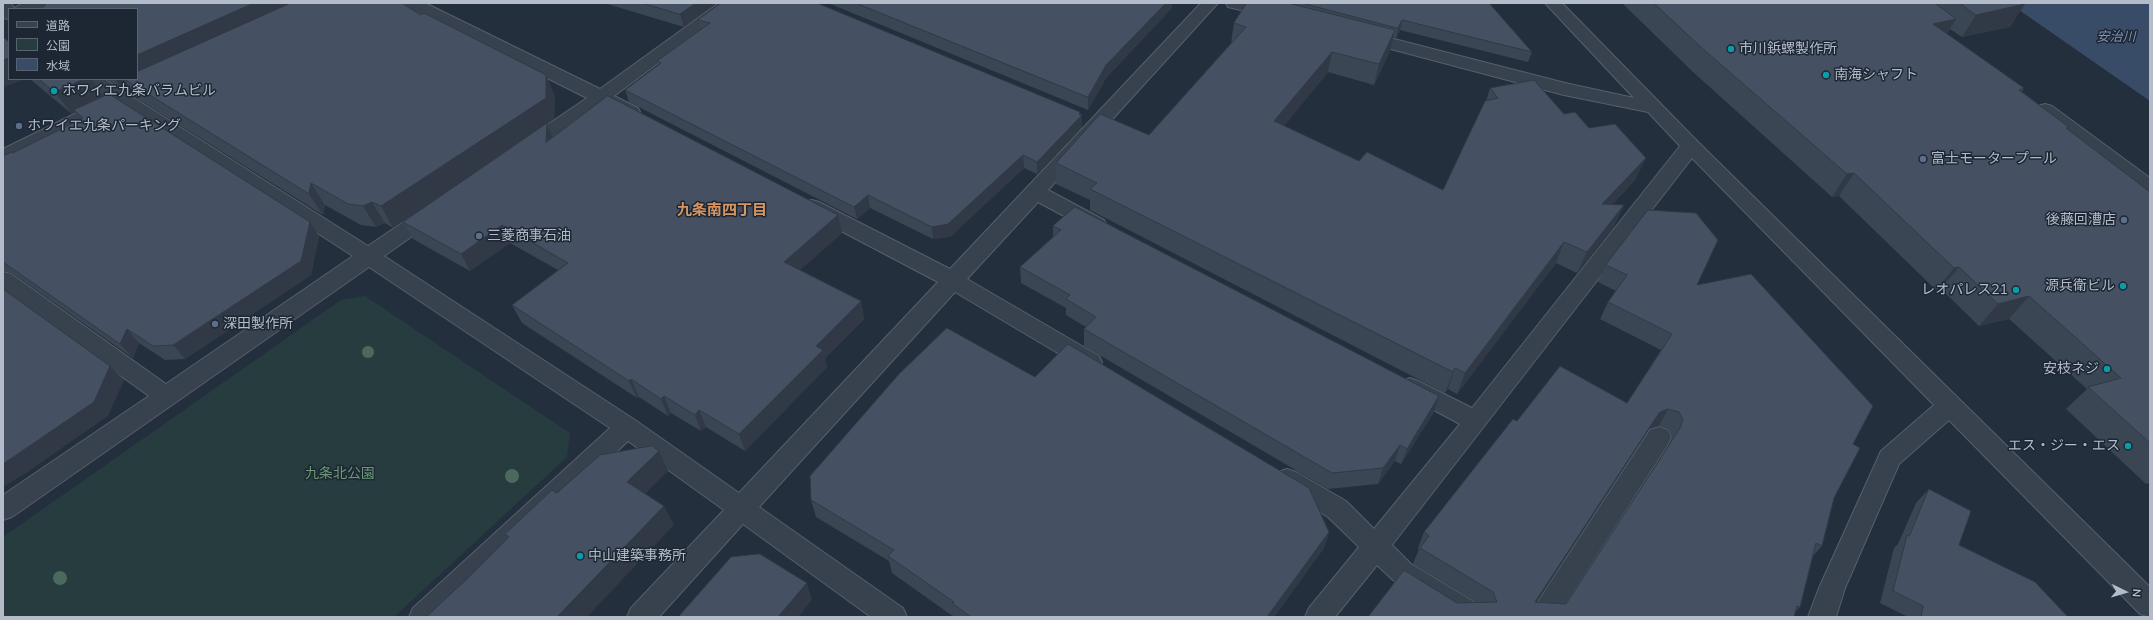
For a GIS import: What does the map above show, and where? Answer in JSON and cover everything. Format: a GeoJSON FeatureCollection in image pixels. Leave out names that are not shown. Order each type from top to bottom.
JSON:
{"type":"FeatureCollection","features":[{"type":"Feature","properties":{"kind":"street"},"geometry":{"type":"LineString","coordinates":[[25,8],[40,3]]}},
{"type":"Feature","properties":{"kind":"street"},"geometry":{"type":"LineString","coordinates":[[412,3],[650,122]]}},
{"type":"Feature","properties":{"kind":"street"},"geometry":{"type":"LineString","coordinates":[[510,158],[601,97],[730,3]]}},
{"type":"Feature","properties":{"kind":"street"},"geometry":{"type":"LineString","coordinates":[[641,617],[1035,192],[1092,120],[1210,3]]}},
{"type":"Feature","properties":{"kind":"street"},"geometry":{"type":"LineString","coordinates":[[1234,3],[1288,17]]}},
{"type":"Feature","properties":{"kind":"street"},"geometry":{"type":"LineString","coordinates":[[1553,3],[1691,146],[1951,404],[2150,606]]}},
{"type":"Feature","properties":{"kind":"street"},"geometry":{"type":"LineString","coordinates":[[1349,33],[1564,88],[1655,108]]}},
{"type":"Feature","properties":{"kind":"street"},"geometry":{"type":"LineString","coordinates":[[93,80],[368,256],[627,427],[893,617]]}},
{"type":"Feature","properties":{"kind":"street"},"geometry":{"type":"LineString","coordinates":[[3,157],[143,89]]}},
{"type":"Feature","properties":{"kind":"street"},"geometry":{"type":"LineString","coordinates":[[2029,98],[2150,188]]}},
{"type":"Feature","properties":{"kind":"street"},"geometry":{"type":"LineString","coordinates":[[1319,617],[1476,421],[1691,146]]}},
{"type":"Feature","properties":{"kind":"street"},"geometry":{"type":"LineString","coordinates":[[1035,192],[1112,232]]}},
{"type":"Feature","properties":{"kind":"street"},"geometry":{"type":"LineString","coordinates":[[792,196],[954,280],[1104,370]]}},
{"type":"Feature","properties":{"kind":"street"},"geometry":{"type":"LineString","coordinates":[[3,509],[446,203]]}},
{"type":"Feature","properties":{"kind":"street"},"geometry":{"type":"LineString","coordinates":[[3,280],[166,396]]}},
{"type":"Feature","properties":{"kind":"street"},"geometry":{"type":"LineString","coordinates":[[1392,377],[1476,421]]}},
{"type":"Feature","properties":{"kind":"street"},"geometry":{"type":"LineString","coordinates":[[1822,617],[1832,588],[1890,458],[1951,404]]}},
{"type":"Feature","properties":{"kind":"street"},"geometry":{"type":"LineString","coordinates":[[423,617],[627,427]]}},
{"type":"Feature","properties":{"kind":"street"},"geometry":{"type":"LineString","coordinates":[[1542,617],[1659,437]]}},
{"type":"Feature","properties":{"kind":"street"},"geometry":{"type":"LineString","coordinates":[[1268,468],[1337,509],[1374,547],[1402,572],[1474,617]]}},
{"type":"Feature","properties":{"kind":"green space","name":"九条北公園"},"geometry":{"type":"Polygon","coordinates":[[[365,296],[570,433],[567,457],[394,617],[3,617],[3,537],[341,300],[365,296]]]}},
{"type":"Feature","properties":{"kind":"water","name":"安治川"},"geometry":{"type":"Polygon","coordinates":[[[2009,3],[2150,3],[2150,101],[2009,3]]]}},
{"type":"Feature","properties":{"kind":"building"},"geometry":{"type":"Polygon","coordinates":[[[47,3],[254,3],[138,55],[138,8],[43,8],[47,3]]]}},
{"type":"Feature","properties":{"kind":"building"},"geometry":{"type":"Polygon","coordinates":[[[291,3],[401,3],[421,15],[424,13],[546,75],[546,98],[381,206],[372,202],[363,206],[348,204],[311,183],[309,194],[126,80],[138,80],[138,72],[291,3]]]}},
{"type":"Feature","properties":{"kind":"building"},"geometry":{"type":"Polygon","coordinates":[[[642,3],[696,3],[680,14],[642,3]]]}},
{"type":"Feature","properties":{"kind":"building"},"geometry":{"type":"Polygon","coordinates":[[[721,3],[817,3],[1080,112],[1079,114],[1082,115],[1037,162],[1023,155],[948,224],[932,227],[868,195],[854,207],[625,90],[661,63],[657,61],[710,23],[698,20],[721,3]]]}},
{"type":"Feature","properties":{"kind":"building"},"geometry":{"type":"Polygon","coordinates":[[[856,3],[1166,3],[1106,65],[1088,97],[856,3]]]}},
{"type":"Feature","properties":{"kind":"building"},"geometry":{"type":"Polygon","coordinates":[[[1247,3],[1288,3],[1395,30],[1379,64],[1332,52],[1274,121],[1359,161],[1367,152],[1443,190],[1485,101],[1498,98],[1490,88],[1534,80],[1564,114],[1575,112],[1589,128],[1615,124],[1646,158],[1602,204],[1624,205],[1587,252],[1564,242],[1465,373],[1455,368],[1453,372],[1090,189],[1097,183],[1056,163],[1100,114],[1149,135],[1246,27],[1234,23],[1247,3]]]}},
{"type":"Feature","properties":{"kind":"building"},"geometry":{"type":"Polygon","coordinates":[[[1302,3],[1489,3],[1532,52],[1402,20],[1398,28],[1302,3]]]}},
{"type":"Feature","properties":{"kind":"building"},"geometry":{"type":"Polygon","coordinates":[[[1654,3],[1935,3],[1956,19],[1933,24],[2024,88],[2019,90],[2070,128],[2066,128],[2150,192],[2150,443],[2088,387],[2121,378],[2029,296],[1998,304],[1959,267],[1954,268],[1854,173],[1847,174],[1703,49],[1654,3]]]}},
{"type":"Feature","properties":{"kind":"building"},"geometry":{"type":"Polygon","coordinates":[[[1960,3],[2024,3],[2025,4],[1976,15],[1960,3]]]}},
{"type":"Feature","properties":{"kind":"building"},"geometry":{"type":"Polygon","coordinates":[[[3,37],[8,41],[8,58],[3,60],[3,37]]]}},
{"type":"Feature","properties":{"kind":"building"},"geometry":{"type":"Polygon","coordinates":[[[40,80],[82,80],[55,92],[40,80]]]}},
{"type":"Feature","properties":{"kind":"building"},"geometry":{"type":"Polygon","coordinates":[[[109,94],[310,222],[301,261],[173,345],[153,346],[127,329],[120,344],[3,262],[3,156],[12,152],[13,153],[83,118],[74,110],[109,94]]]}},
{"type":"Feature","properties":{"kind":"building"},"geometry":{"type":"Polygon","coordinates":[[[608,96],[838,215],[784,262],[861,301],[816,346],[823,350],[739,434],[699,410],[695,415],[664,396],[661,399],[631,379],[629,381],[512,305],[568,263],[502,225],[461,254],[403,222],[547,123],[546,142],[608,96]]]}},
{"type":"Feature","properties":{"kind":"building"},"geometry":{"type":"Polygon","coordinates":[[[1075,207],[1439,396],[1407,449],[1400,445],[1383,468],[1332,473],[1084,329],[1096,317],[1066,299],[1070,295],[1020,267],[1061,230],[1053,226],[1075,207]]]}},
{"type":"Feature","properties":{"kind":"building"},"geometry":{"type":"Polygon","coordinates":[[[1648,210],[1696,213],[1718,240],[1697,285],[1751,274],[1873,406],[1853,444],[1860,448],[1834,498],[1822,546],[1816,543],[1800,607],[1797,606],[1794,617],[1368,617],[1404,570],[1457,603],[1497,602],[1493,592],[1420,548],[1429,536],[1424,532],[1513,419],[1517,421],[1560,366],[1627,403],[1672,334],[1608,302],[1627,275],[1606,265],[1648,210]],[[1668,409],[1659,413],[1535,602],[1566,604],[1680,428],[1683,420],[1679,412],[1668,409]]]}},
{"type":"Feature","properties":{"kind":"building"},"geometry":{"type":"Polygon","coordinates":[[[3,289],[110,366],[94,402],[3,464],[3,289]]]}},
{"type":"Feature","properties":{"kind":"building"},"geometry":{"type":"Polygon","coordinates":[[[947,328],[1035,377],[1068,344],[1309,488],[1329,532],[1267,617],[971,617],[952,603],[954,602],[888,556],[894,550],[811,500],[810,476],[899,374],[947,328]]]}},
{"type":"Feature","properties":{"kind":"building"},"geometry":{"type":"Polygon","coordinates":[[[652,446],[659,451],[627,482],[664,506],[557,617],[426,617],[509,537],[505,534],[552,490],[557,493],[600,455],[652,446]]]}},
{"type":"Feature","properties":{"kind":"building"},"geometry":{"type":"Polygon","coordinates":[[[1929,489],[1971,511],[1959,545],[2035,582],[2068,617],[1921,617],[1923,606],[1893,591],[1907,535],[1909,536],[1929,489]]]}},
{"type":"Feature","properties":{"kind":"building"},"geometry":{"type":"Polygon","coordinates":[[[760,554],[807,583],[778,617],[679,616],[731,557],[760,554]]]}},
{"type":"Feature","properties":{"kind":"place","name":"市川鋲螺製作所"},"geometry":{"type":"Point","coordinates":[1731,49]}},
{"type":"Feature","properties":{"kind":"place","name":"南海シャフト"},"geometry":{"type":"Point","coordinates":[1826,75]}},
{"type":"Feature","properties":{"kind":"place","name":"ホワイエ九条バラムビル"},"geometry":{"type":"Point","coordinates":[54,91]}},
{"type":"Feature","properties":{"kind":"place","name":"ホワイエ九条パーキング"},"geometry":{"type":"Point","coordinates":[19,126]}},
{"type":"Feature","properties":{"kind":"place","name":"富士モータープール"},"geometry":{"type":"Point","coordinates":[1923,159]}},
{"type":"Feature","properties":{"kind":"place","name":"後藤回漕店"},"geometry":{"type":"Point","coordinates":[2124,220]}},
{"type":"Feature","properties":{"kind":"place","name":"三菱商事石油"},"geometry":{"type":"Point","coordinates":[479,236]}},
{"type":"Feature","properties":{"kind":"place","name":"源兵衛ビル"},"geometry":{"type":"Point","coordinates":[2123,286]}},
{"type":"Feature","properties":{"kind":"place","name":"レオパレス21"},"geometry":{"type":"Point","coordinates":[2016,290]}},
{"type":"Feature","properties":{"kind":"place","name":"深田製作所"},"geometry":{"type":"Point","coordinates":[215,324]}},
{"type":"Feature","properties":{"kind":"place","name":"安枝ネジ"},"geometry":{"type":"Point","coordinates":[2107,369]}},
{"type":"Feature","properties":{"kind":"place","name":"エス・ジー・エス"},"geometry":{"type":"Point","coordinates":[2128,446]}},
{"type":"Feature","properties":{"kind":"place","name":"中山建築事務所"},"geometry":{"type":"Point","coordinates":[580,556]}},
{"type":"Feature","properties":{"kind":"district","name":"九条南四丁目"},"geometry":{"type":"Point","coordinates":[722,210]}}]}
